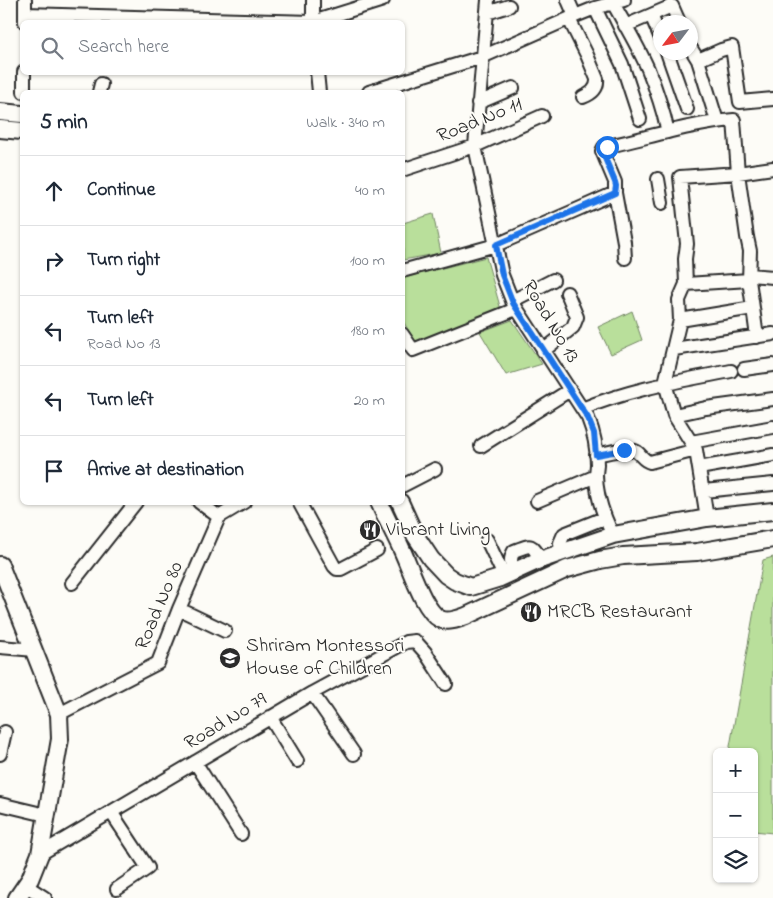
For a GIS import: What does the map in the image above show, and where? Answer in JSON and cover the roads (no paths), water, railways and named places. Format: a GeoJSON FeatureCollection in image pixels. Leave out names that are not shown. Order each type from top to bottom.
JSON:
{"type":"FeatureCollection","features":[{"type":"Feature","properties":{"kind":"main road"},"geometry":{"type":"LineString","coordinates":[[0,112],[20,114]]}},
{"type":"Feature","properties":{"kind":"main road"},"geometry":{"type":"LineString","coordinates":[[0,129],[20,131]]}},
{"type":"Feature","properties":{"kind":"main road"},"geometry":{"type":"LineString","coordinates":[[380,505],[429,608],[442,620],[456,620],[567,569],[600,560],[623,556],[696,552],[773,539]]}},
{"type":"Feature","properties":{"kind":"main road"},"geometry":{"type":"LineString","coordinates":[[401,505],[415,535],[430,559],[446,575],[455,581],[471,587],[612,535],[707,518],[773,511]]}},
{"type":"Feature","properties":{"kind":"main road"},"geometry":{"type":"LineString","coordinates":[[0,565],[3,584],[35,650],[59,714],[60,739],[40,854],[30,879],[21,892]]}},
{"type":"Feature","properties":{"kind":"street"},"geometry":{"type":"LineString","coordinates":[[25,0],[25,18],[169,20]]}},
{"type":"Feature","properties":{"kind":"street"},"geometry":{"type":"LineString","coordinates":[[313,0],[313,20]]}},
{"type":"Feature","properties":{"kind":"street"},"geometry":{"type":"LineString","coordinates":[[319,20],[383,0]]}},
{"type":"Feature","properties":{"kind":"street","name":"Road No 13"},"geometry":{"type":"LineString","coordinates":[[488,0],[475,146],[502,275],[514,305],[588,418],[594,433],[596,476],[604,518],[612,535]]}},
{"type":"Feature","properties":{"kind":"street"},"geometry":{"type":"LineString","coordinates":[[568,0],[572,17],[598,84],[589,95],[583,97]]}},
{"type":"Feature","properties":{"kind":"street"},"geometry":{"type":"LineString","coordinates":[[376,90],[482,57],[572,17],[618,2],[626,26],[647,68],[661,103],[668,132]]}},
{"type":"Feature","properties":{"kind":"street"},"geometry":{"type":"LineString","coordinates":[[487,13],[509,6]]}},
{"type":"Feature","properties":{"kind":"street"},"geometry":{"type":"LineString","coordinates":[[626,26],[672,6],[676,15]]}},
{"type":"Feature","properties":{"kind":"street"},"geometry":{"type":"LineString","coordinates":[[596,8],[622,64],[640,119]]}},
{"type":"Feature","properties":{"kind":"street"},"geometry":{"type":"LineString","coordinates":[[651,14],[653,19]]}},
{"type":"Feature","properties":{"kind":"street"},"geometry":{"type":"LineString","coordinates":[[717,121],[698,60],[721,50],[732,47],[740,102],[773,99]]}},
{"type":"Feature","properties":{"kind":"street"},"geometry":{"type":"LineString","coordinates":[[670,60],[686,109]]}},
{"type":"Feature","properties":{"kind":"street"},"geometry":{"type":"LineString","coordinates":[[24,75],[24,90]]}},
{"type":"Feature","properties":{"kind":"street"},"geometry":{"type":"LineString","coordinates":[[317,75],[318,90]]}},
{"type":"Feature","properties":{"kind":"street"},"geometry":{"type":"LineString","coordinates":[[478,103],[513,88]]}},
{"type":"Feature","properties":{"kind":"street","name":"Road No 11"},"geometry":{"type":"LineString","coordinates":[[405,169],[475,146],[542,116]]}},
{"type":"Feature","properties":{"kind":"street"},"geometry":{"type":"LineString","coordinates":[[625,258],[615,193],[616,186],[602,149],[688,127],[717,121],[734,120],[738,173],[750,251],[750,277],[757,336]]}},
{"type":"Feature","properties":{"kind":"street"},"geometry":{"type":"LineString","coordinates":[[707,518],[704,491],[694,446],[674,415],[665,383],[680,320],[679,300],[686,284],[685,259],[687,244],[680,177],[738,173],[773,168]]}},
{"type":"Feature","properties":{"kind":"street"},"geometry":{"type":"LineString","coordinates":[[658,180],[662,203]]}},
{"type":"Feature","properties":{"kind":"street"},"geometry":{"type":"LineString","coordinates":[[405,270],[496,245],[615,193]]}},
{"type":"Feature","properties":{"kind":"street"},"geometry":{"type":"LineString","coordinates":[[686,284],[750,277],[773,277]]}},
{"type":"Feature","properties":{"kind":"street"},"geometry":{"type":"LineString","coordinates":[[405,338],[413,350],[514,305],[553,280]]}},
{"type":"Feature","properties":{"kind":"street"},"geometry":{"type":"LineString","coordinates":[[543,351],[573,327],[577,317],[567,293]]}},
{"type":"Feature","properties":{"kind":"street"},"geometry":{"type":"LineString","coordinates":[[680,320],[753,308]]}},
{"type":"Feature","properties":{"kind":"street"},"geometry":{"type":"LineString","coordinates":[[674,349],[773,334]]}},
{"type":"Feature","properties":{"kind":"street"},"geometry":{"type":"LineString","coordinates":[[744,369],[773,365]]}},
{"type":"Feature","properties":{"kind":"street"},"geometry":{"type":"LineString","coordinates":[[582,409],[607,398],[665,383],[731,371]]}},
{"type":"Feature","properties":{"kind":"street"},"geometry":{"type":"LineString","coordinates":[[481,446],[570,390]]}},
{"type":"Feature","properties":{"kind":"street"},"geometry":{"type":"LineString","coordinates":[[674,415],[706,408],[773,399]]}},
{"type":"Feature","properties":{"kind":"street"},"geometry":{"type":"LineString","coordinates":[[596,455],[633,450],[650,462],[694,446],[773,427]]}},
{"type":"Feature","properties":{"kind":"street"},"geometry":{"type":"LineString","coordinates":[[699,468],[773,455]]}},
{"type":"Feature","properties":{"kind":"street"},"geometry":{"type":"LineString","coordinates":[[405,484],[435,469]]}},
{"type":"Feature","properties":{"kind":"street"},"geometry":{"type":"LineString","coordinates":[[537,501],[596,476]]}},
{"type":"Feature","properties":{"kind":"street"},"geometry":{"type":"LineString","coordinates":[[704,491],[773,484]]}},
{"type":"Feature","properties":{"kind":"street"},"geometry":{"type":"LineString","coordinates":[[72,583],[134,505]]}},
{"type":"Feature","properties":{"kind":"street"},"geometry":{"type":"LineString","coordinates":[[203,505],[219,517],[239,505]]}},
{"type":"Feature","properties":{"kind":"street"},"geometry":{"type":"LineString","coordinates":[[301,505],[337,569],[341,569],[377,550]]}},
{"type":"Feature","properties":{"kind":"street","name":"Road No 80"},"geometry":{"type":"LineString","coordinates":[[59,714],[158,663],[219,517]]}},
{"type":"Feature","properties":{"kind":"street"},"geometry":{"type":"LineString","coordinates":[[561,553],[560,543],[564,534],[604,518]]}},
{"type":"Feature","properties":{"kind":"street"},"geometry":{"type":"LineString","coordinates":[[487,540],[509,574]]}},
{"type":"Feature","properties":{"kind":"street"},"geometry":{"type":"LineString","coordinates":[[179,609],[225,631]]}},
{"type":"Feature","properties":{"kind":"street","name":"Road No 79"},"geometry":{"type":"LineString","coordinates":[[40,854],[312,693],[406,642],[415,641],[425,652],[446,684]]}},
{"type":"Feature","properties":{"kind":"street"},"geometry":{"type":"LineString","coordinates":[[0,647],[35,650]]}},
{"type":"Feature","properties":{"kind":"street"},"geometry":{"type":"LineString","coordinates":[[312,693],[354,754]]}},
{"type":"Feature","properties":{"kind":"street"},"geometry":{"type":"LineString","coordinates":[[270,718],[297,760]]}},
{"type":"Feature","properties":{"kind":"street"},"geometry":{"type":"LineString","coordinates":[[0,754],[5,732]]}},
{"type":"Feature","properties":{"kind":"street"},"geometry":{"type":"LineString","coordinates":[[195,762],[242,834]]}},
{"type":"Feature","properties":{"kind":"street"},"geometry":{"type":"LineString","coordinates":[[0,804],[46,815]]}},
{"type":"Feature","properties":{"kind":"street"},"geometry":{"type":"LineString","coordinates":[[111,812],[148,868],[117,889]]}},
{"type":"Feature","properties":{"kind":"street"},"geometry":{"type":"LineString","coordinates":[[21,892],[44,898]]}},
{"type":"Feature","properties":{"kind":"place","name":"Vibrant Living"},"geometry":{"type":"Point","coordinates":[370,530]}},
{"type":"Feature","properties":{"kind":"place","name":"MRCB Restaurant"},"geometry":{"type":"Point","coordinates":[531,612]}},
{"type":"Feature","properties":{"kind":"place","name":"Shriram Montessori House of Children"},"geometry":{"type":"Point","coordinates":[230,658]}}]}
